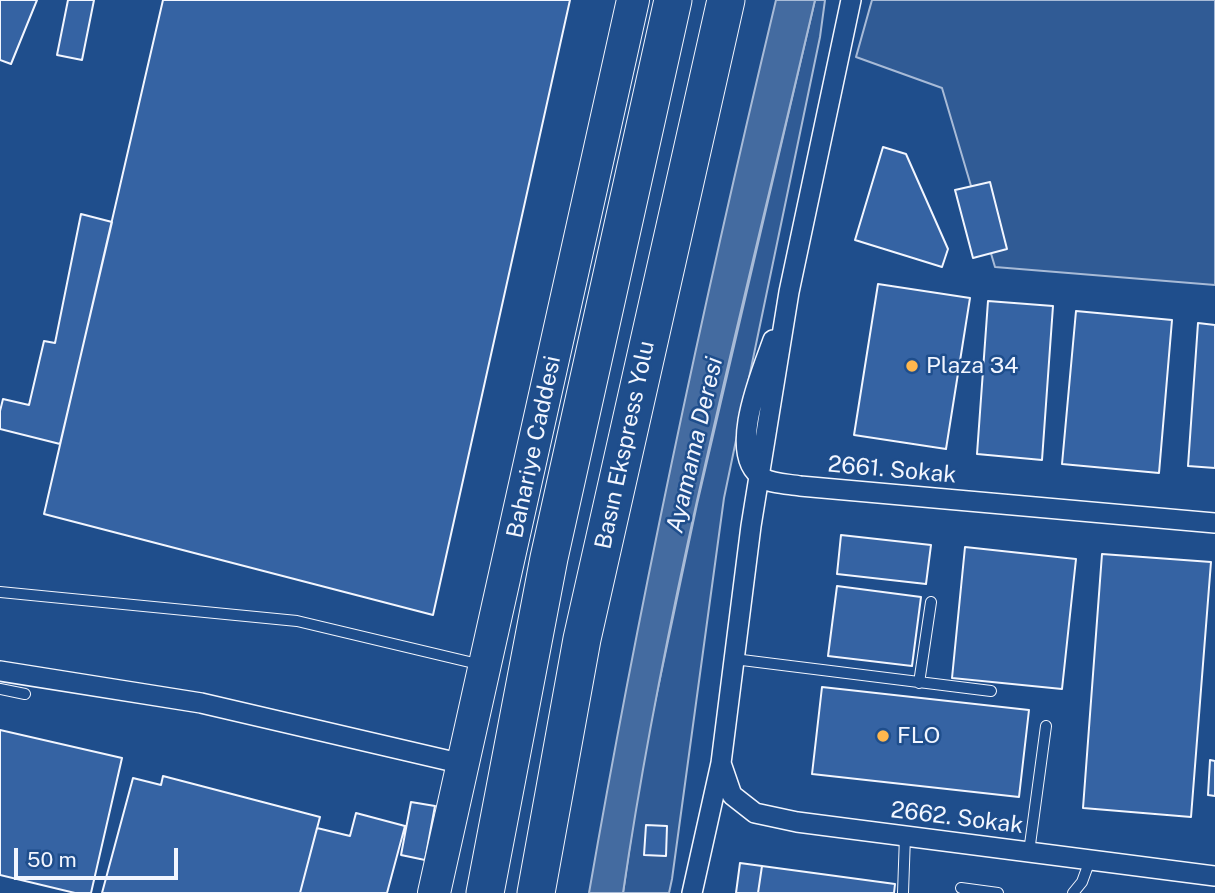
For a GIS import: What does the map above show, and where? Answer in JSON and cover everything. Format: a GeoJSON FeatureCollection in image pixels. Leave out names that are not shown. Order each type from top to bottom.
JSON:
{"type":"FeatureCollection","features":[{"type":"Feature","properties":{"kind":"highway"},"geometry":{"type":"LineString","coordinates":[[485,893],[549,558],[673,0]]}},
{"type":"Feature","properties":{"kind":"highway","name":"Basın Ekspress Yolu"},"geometry":{"type":"LineString","coordinates":[[536,893],[585,625],[726,0]]}},
{"type":"Feature","properties":{"kind":"main road","name":"Bahariye Caddesi"},"geometry":{"type":"LineString","coordinates":[[435,893],[633,0]]}},
{"type":"Feature","properties":{"kind":"street"},"geometry":{"type":"LineString","coordinates":[[692,893],[721,763],[760,475],[789,292],[851,0]]}},
{"type":"Feature","properties":{"kind":"street","name":"2661. Sokak"},"geometry":{"type":"LineString","coordinates":[[760,475],[763,479],[800,486],[1215,523]]}},
{"type":"Feature","properties":{"kind":"street"},"geometry":{"type":"LineString","coordinates":[[0,671],[201,703],[463,764]]}},
{"type":"Feature","properties":{"kind":"street","name":"2662. Sokak"},"geometry":{"type":"LineString","coordinates":[[721,763],[732,795],[755,813],[797,822],[1215,876]]}},
{"type":"Feature","properties":{"kind":"lane"},"geometry":{"type":"LineString","coordinates":[[0,592],[297,621],[485,666]]}},
{"type":"Feature","properties":{"kind":"lane"},"geometry":{"type":"LineString","coordinates":[[919,683],[931,602]]}},
{"type":"Feature","properties":{"kind":"lane"},"geometry":{"type":"LineString","coordinates":[[734,659],[991,691]]}},
{"type":"Feature","properties":{"kind":"lane"},"geometry":{"type":"LineString","coordinates":[[0,689],[25,694]]}},
{"type":"Feature","properties":{"kind":"lane"},"geometry":{"type":"LineString","coordinates":[[1029,852],[1046,726]]}},
{"type":"Feature","properties":{"kind":"lane"},"geometry":{"type":"LineString","coordinates":[[903,893],[905,836]]}},
{"type":"Feature","properties":{"kind":"lane"},"geometry":{"type":"LineString","coordinates":[[1073,893],[1082,882],[1090,860]]}},
{"type":"Feature","properties":{"kind":"lane"},"geometry":{"type":"LineString","coordinates":[[961,888],[999,893]]}},
{"type":"Feature","properties":{"kind":"shaded area"},"geometry":{"type":"Polygon","coordinates":[[[815,0],[825,0],[820,37],[724,498],[669,893],[623,893],[641,768],[697,504],[815,0]]]}},
{"type":"Feature","properties":{"kind":"shaded area"},"geometry":{"type":"Polygon","coordinates":[[[872,0],[1215,0],[1215,285],[995,267],[942,88],[856,57],[872,0]]]}},
{"type":"Feature","properties":{"kind":"water","name":"Ayamama Deresi"},"geometry":{"type":"Polygon","coordinates":[[[776,0],[815,0],[685,556],[641,780],[623,893],[589,893],[675,445],[776,0]]]}},
{"type":"Feature","properties":{"kind":"building"},"geometry":{"type":"Polygon","coordinates":[[[0,0],[37,0],[11,64],[0,60],[0,0]]]}},
{"type":"Feature","properties":{"kind":"building"},"geometry":{"type":"Polygon","coordinates":[[[68,0],[94,0],[82,60],[57,55],[68,0]]]}},
{"type":"Feature","properties":{"kind":"building"},"geometry":{"type":"Polygon","coordinates":[[[163,0],[570,0],[433,615],[44,514],[163,0]]]}},
{"type":"Feature","properties":{"kind":"building"},"geometry":{"type":"Polygon","coordinates":[[[883,147],[906,154],[948,249],[942,267],[855,240],[883,147]]]}},
{"type":"Feature","properties":{"kind":"building"},"geometry":{"type":"Polygon","coordinates":[[[990,182],[1007,249],[973,258],[955,190],[990,182]]]}},
{"type":"Feature","properties":{"kind":"building"},"geometry":{"type":"Polygon","coordinates":[[[81,214],[112,222],[60,444],[0,429],[0,411],[3,399],[29,405],[44,341],[55,343],[81,214]]]}},
{"type":"Feature","properties":{"kind":"building","name":"Plaza 34"},"geometry":{"type":"Polygon","coordinates":[[[878,284],[970,298],[946,449],[854,435],[878,284]]]}},
{"type":"Feature","properties":{"kind":"building"},"geometry":{"type":"Polygon","coordinates":[[[988,301],[1053,306],[1042,460],[977,454],[988,301]]]}},
{"type":"Feature","properties":{"kind":"building"},"geometry":{"type":"Polygon","coordinates":[[[1076,311],[1172,320],[1159,473],[1062,464],[1076,311]]]}},
{"type":"Feature","properties":{"kind":"building"},"geometry":{"type":"Polygon","coordinates":[[[1198,323],[1215,325],[1215,468],[1188,466],[1198,323]]]}},
{"type":"Feature","properties":{"kind":"building"},"geometry":{"type":"Polygon","coordinates":[[[841,535],[931,545],[926,584],[837,574],[841,535]]]}},
{"type":"Feature","properties":{"kind":"building"},"geometry":{"type":"Polygon","coordinates":[[[965,547],[1076,559],[1062,689],[952,678],[965,547]]]}},
{"type":"Feature","properties":{"kind":"building"},"geometry":{"type":"Polygon","coordinates":[[[1102,554],[1211,562],[1191,817],[1083,808],[1102,554]]]}},
{"type":"Feature","properties":{"kind":"building"},"geometry":{"type":"Polygon","coordinates":[[[837,586],[921,597],[912,666],[828,656],[837,586]]]}},
{"type":"Feature","properties":{"kind":"building"},"geometry":{"type":"Polygon","coordinates":[[[822,687],[1029,710],[1019,797],[812,774],[822,687]]]}},
{"type":"Feature","properties":{"kind":"building"},"geometry":{"type":"Polygon","coordinates":[[[0,730],[122,758],[91,893],[75,893],[0,875],[0,730]]]}},
{"type":"Feature","properties":{"kind":"building"},"geometry":{"type":"Polygon","coordinates":[[[1210,760],[1215,761],[1215,796],[1208,795],[1210,760]]]}},
{"type":"Feature","properties":{"kind":"building"},"geometry":{"type":"Polygon","coordinates":[[[163,776],[320,817],[300,893],[102,893],[133,778],[161,785],[163,776]]]}},
{"type":"Feature","properties":{"kind":"building"},"geometry":{"type":"Polygon","coordinates":[[[411,802],[435,806],[425,860],[401,855],[411,802]]]}},
{"type":"Feature","properties":{"kind":"building"},"geometry":{"type":"Polygon","coordinates":[[[356,813],[405,826],[387,893],[300,893],[317,828],[350,836],[356,813]]]}},
{"type":"Feature","properties":{"kind":"building"},"geometry":{"type":"Polygon","coordinates":[[[646,825],[667,826],[666,856],[644,855],[646,825]]]}},
{"type":"Feature","properties":{"kind":"building"},"geometry":{"type":"Polygon","coordinates":[[[740,863],[762,866],[758,893],[736,893],[740,863]]]}},
{"type":"Feature","properties":{"kind":"building"},"geometry":{"type":"Polygon","coordinates":[[[762,866],[895,884],[894,893],[758,893],[762,866]]]}},
{"type":"Feature","properties":{"kind":"place","name":"Plaza 34"},"geometry":{"type":"Point","coordinates":[912,366]}},
{"type":"Feature","properties":{"kind":"place","name":"FLO"},"geometry":{"type":"Point","coordinates":[883,736]}}]}
